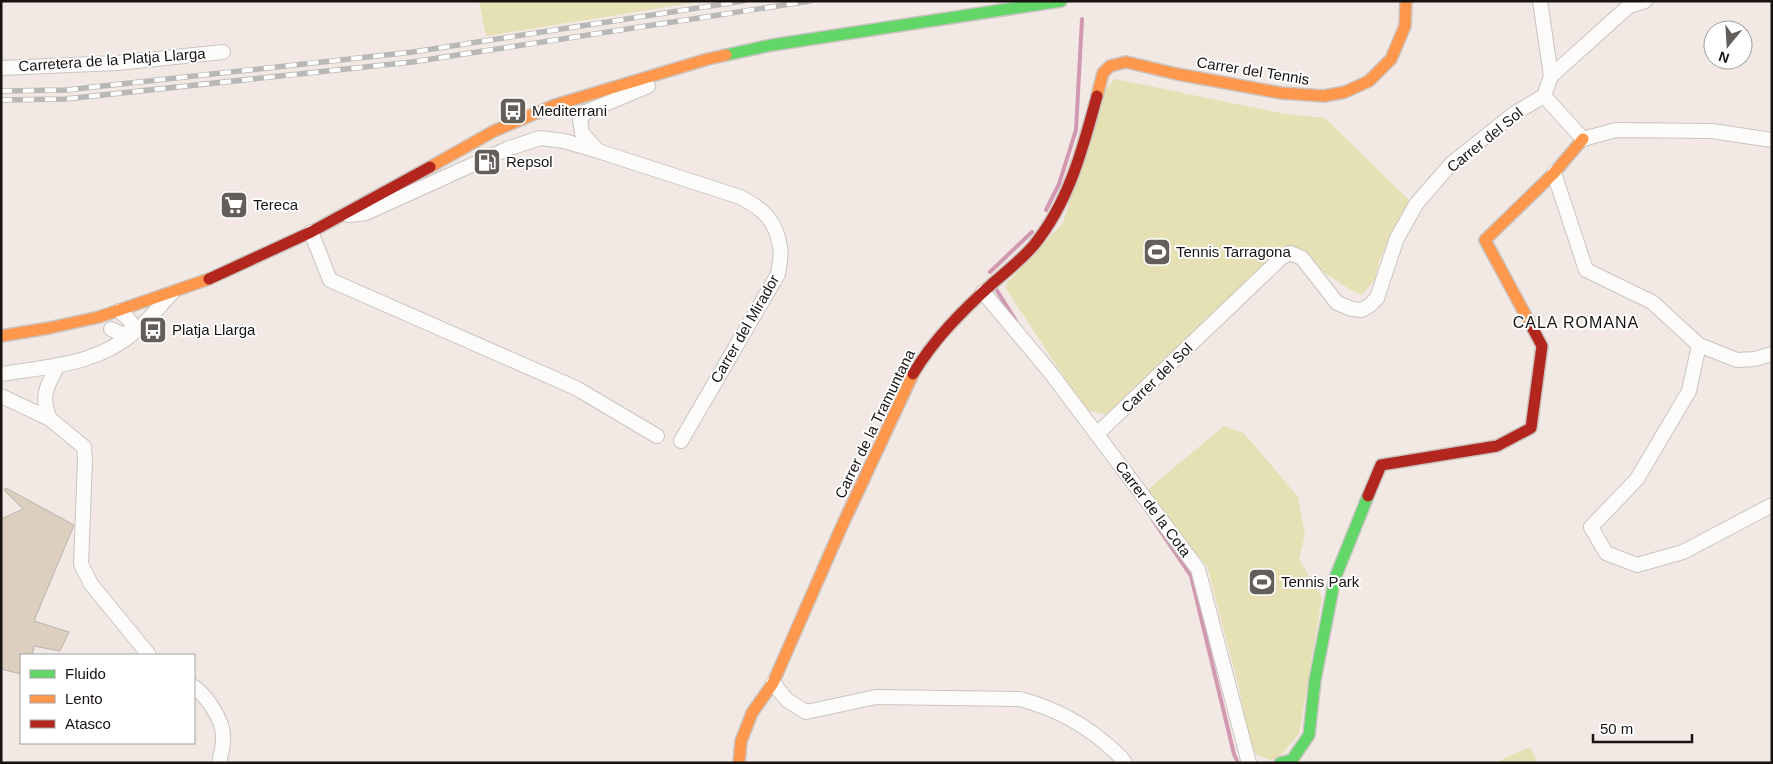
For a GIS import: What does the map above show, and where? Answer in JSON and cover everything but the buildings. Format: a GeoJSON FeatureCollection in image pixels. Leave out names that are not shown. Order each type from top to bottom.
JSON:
{"type":"FeatureCollection","features":[{"type":"Feature","properties":{"kind":"street"},"geometry":{"type":"LineString","coordinates":[[1,336],[49,328],[119,311],[205,281],[311,232],[502,127],[555,105],[693,63],[772,45],[1061,1]]}},
{"type":"Feature","properties":{"kind":"street","name":"Carrer del Tennis"},"geometry":{"type":"LineString","coordinates":[[1103,73],[1110,66],[1126,62],[1177,74],[1281,93],[1324,96],[1345,92],[1369,81],[1391,59],[1405,26],[1406,1]]}},
{"type":"Feature","properties":{"kind":"street"},"geometry":{"type":"LineString","coordinates":[[1551,76],[1629,6],[1645,1]]}},
{"type":"Feature","properties":{"kind":"street"},"geometry":{"type":"LineString","coordinates":[[1540,2],[1551,76],[1544,96],[1583,139]]}},
{"type":"Feature","properties":{"kind":"street","name":"Carretera de la Platja Llarga"},"geometry":{"type":"LineString","coordinates":[[1,68],[117,63],[223,52]]}},
{"type":"Feature","properties":{"kind":"street"},"geometry":{"type":"LineString","coordinates":[[598,151],[582,134],[580,119],[586,112],[672,76],[693,63]]}},
{"type":"Feature","properties":{"kind":"street","name":"Carrer de la Tramuntana"},"geometry":{"type":"LineString","coordinates":[[739,763],[741,741],[752,713],[773,683],[912,375],[934,341],[985,290],[1033,247],[1045,232],[1062,201],[1078,162],[1103,73]]}},
{"type":"Feature","properties":{"kind":"street","name":"Carrer del Sol"},"geometry":{"type":"LineString","coordinates":[[1097,434],[1281,258],[1290,253],[1302,258],[1337,304],[1352,310],[1362,310],[1370,305],[1377,298],[1396,238],[1418,203],[1451,164],[1516,113],[1544,96]]}},
{"type":"Feature","properties":{"kind":"street"},"geometry":{"type":"LineString","coordinates":[[1280,763],[1292,760],[1309,735],[1315,680],[1335,578],[1381,466],[1497,446],[1531,428],[1542,346],[1485,240],[1554,173],[1583,139],[1616,130],[1626,130],[1712,131],[1772,140]]}},
{"type":"Feature","properties":{"kind":"street","name":"Carrer del Mirador"},"geometry":{"type":"LineString","coordinates":[[339,217],[366,213],[507,149],[540,138],[564,141],[598,151],[740,197],[758,206],[774,225],[781,248],[778,274],[681,441]]}},
{"type":"Feature","properties":{"kind":"street"},"geometry":{"type":"LineString","coordinates":[[1554,173],[1586,270],[1652,302],[1699,344],[1737,360],[1755,359],[1772,354]]}},
{"type":"Feature","properties":{"kind":"street"},"geometry":{"type":"LineString","coordinates":[[311,232],[330,280],[576,388],[657,436]]}},
{"type":"Feature","properties":{"kind":"street","name":"Carrer de la Cota"},"geometry":{"type":"LineString","coordinates":[[985,290],[1089,423],[1198,569],[1249,763]]}},
{"type":"Feature","properties":{"kind":"street"},"geometry":{"type":"LineString","coordinates":[[1,374],[88,359],[107,351],[137,330],[172,293]]}},
{"type":"Feature","properties":{"kind":"street"},"geometry":{"type":"LineString","coordinates":[[111,330],[121,334],[133,333],[130,318],[119,311]]}},
{"type":"Feature","properties":{"kind":"street"},"geometry":{"type":"LineString","coordinates":[[99,316],[108,324],[111,330],[112,335],[107,351]]}},
{"type":"Feature","properties":{"kind":"street"},"geometry":{"type":"LineString","coordinates":[[1699,344],[1689,392],[1637,479],[1591,527],[1606,553],[1637,565],[1683,552],[1772,505]]}},
{"type":"Feature","properties":{"kind":"street"},"geometry":{"type":"LineString","coordinates":[[50,419],[46,409],[45,389],[58,365]]}},
{"type":"Feature","properties":{"kind":"street"},"geometry":{"type":"LineString","coordinates":[[1,396],[50,419],[84,448],[81,564],[91,584],[148,654]]}},
{"type":"Feature","properties":{"kind":"street"},"geometry":{"type":"LineString","coordinates":[[773,683],[787,700],[806,712],[876,697],[1020,699],[1051,709],[1076,721],[1102,739],[1125,763]]}},
{"type":"Feature","properties":{"kind":"street"},"geometry":{"type":"LineString","coordinates":[[195,688],[202,692],[215,712],[224,734],[219,763]]}},
{"type":"Feature","properties":{"kind":"shaded area"},"geometry":{"type":"Polygon","coordinates":[[[479,1],[704,1],[486,36],[479,1]]]}},
{"type":"Feature","properties":{"kind":"shaded area","name":"Tennis Tarragona"},"geometry":{"type":"Polygon","coordinates":[[[1115,79],[1285,114],[1325,118],[1409,200],[1380,259],[1375,279],[1362,295],[1349,289],[1284,246],[1112,412],[1104,414],[1086,410],[1006,289],[1007,283],[1063,223],[1103,91],[1115,79]]]}},
{"type":"Feature","properties":{"kind":"shaded area","name":"Tennis Park"},"geometry":{"type":"Polygon","coordinates":[[[1224,426],[1244,433],[1298,497],[1305,535],[1299,559],[1322,598],[1299,734],[1279,757],[1270,760],[1257,755],[1250,745],[1239,688],[1207,566],[1145,492],[1224,426]]]}},
{"type":"Feature","properties":{"kind":"shaded area"},"geometry":{"type":"Polygon","coordinates":[[[1530,747],[1538,763],[1494,763],[1530,747]]]}},
{"type":"Feature","properties":{"kind":"waterway"},"geometry":{"type":"LineString","coordinates":[[1046,210],[1059,184],[1076,130],[1082,19]]}},
{"type":"Feature","properties":{"kind":"waterway"},"geometry":{"type":"LineString","coordinates":[[990,272],[1032,232]]}},
{"type":"Feature","properties":{"kind":"waterway"},"geometry":{"type":"LineString","coordinates":[[996,289],[1016,321]]}},
{"type":"Feature","properties":{"kind":"waterway"},"geometry":{"type":"LineString","coordinates":[[1153,520],[1191,576],[1234,754],[1238,763]]}},
{"type":"Feature","properties":{"kind":"railway"},"geometry":{"type":"LineString","coordinates":[[1,91],[66,90],[413,52],[743,1]]}},
{"type":"Feature","properties":{"kind":"railway"},"geometry":{"type":"LineString","coordinates":[[1,100],[65,99],[412,62],[810,1]]}},
{"type":"Feature","properties":{"kind":"traffic: fast"},"geometry":{"type":"LineString","coordinates":[[726,55],[772,45],[1061,1]]}},
{"type":"Feature","properties":{"kind":"traffic: fast"},"geometry":{"type":"LineString","coordinates":[[1280,763],[1292,760],[1309,735],[1315,680],[1335,578],[1368,496]]}},
{"type":"Feature","properties":{"kind":"traffic: slow"},"geometry":{"type":"LineString","coordinates":[[1097,96],[1103,73],[1110,66],[1126,62],[1177,74],[1281,93],[1324,96],[1345,92],[1369,81],[1391,59],[1405,26],[1406,1]]}},
{"type":"Feature","properties":{"kind":"traffic: slow"},"geometry":{"type":"LineString","coordinates":[[430,167],[494,131],[555,105],[726,55]]}},
{"type":"Feature","properties":{"kind":"traffic: slow"},"geometry":{"type":"LineString","coordinates":[[1532,327],[1485,240],[1554,173],[1583,139]]}},
{"type":"Feature","properties":{"kind":"traffic: slow"},"geometry":{"type":"LineString","coordinates":[[1,336],[99,317],[209,279]]}},
{"type":"Feature","properties":{"kind":"traffic: slow"},"geometry":{"type":"LineString","coordinates":[[739,763],[741,741],[752,713],[773,683],[841,528],[913,374]]}},
{"type":"Feature","properties":{"kind":"traffic: jam"},"geometry":{"type":"LineString","coordinates":[[913,374],[949,326],[1034,245],[1046,228],[1066,193],[1080,155],[1097,96]]}},
{"type":"Feature","properties":{"kind":"traffic: jam"},"geometry":{"type":"LineString","coordinates":[[209,279],[311,232],[430,167]]}},
{"type":"Feature","properties":{"kind":"traffic: jam"},"geometry":{"type":"LineString","coordinates":[[1368,496],[1381,465],[1497,446],[1531,428],[1542,346],[1532,327]]}},
{"type":"Feature","properties":{"kind":"place","name":"Mediterrani"},"geometry":{"type":"Point","coordinates":[513,111]}},
{"type":"Feature","properties":{"kind":"place","name":"Repsol"},"geometry":{"type":"Point","coordinates":[487,162]}},
{"type":"Feature","properties":{"kind":"place","name":"Tereca"},"geometry":{"type":"Point","coordinates":[234,205]}},
{"type":"Feature","properties":{"kind":"place","name":"Tennis Tarragona"},"geometry":{"type":"Point","coordinates":[1157,252]}},
{"type":"Feature","properties":{"kind":"place","name":"Platja Llarga"},"geometry":{"type":"Point","coordinates":[153,330]}},
{"type":"Feature","properties":{"kind":"place","name":"Tennis Park"},"geometry":{"type":"Point","coordinates":[1262,582]}},
{"type":"Feature","properties":{"kind":"district","name":"CALA ROMANA"},"geometry":{"type":"Point","coordinates":[1576,322]}}]}
